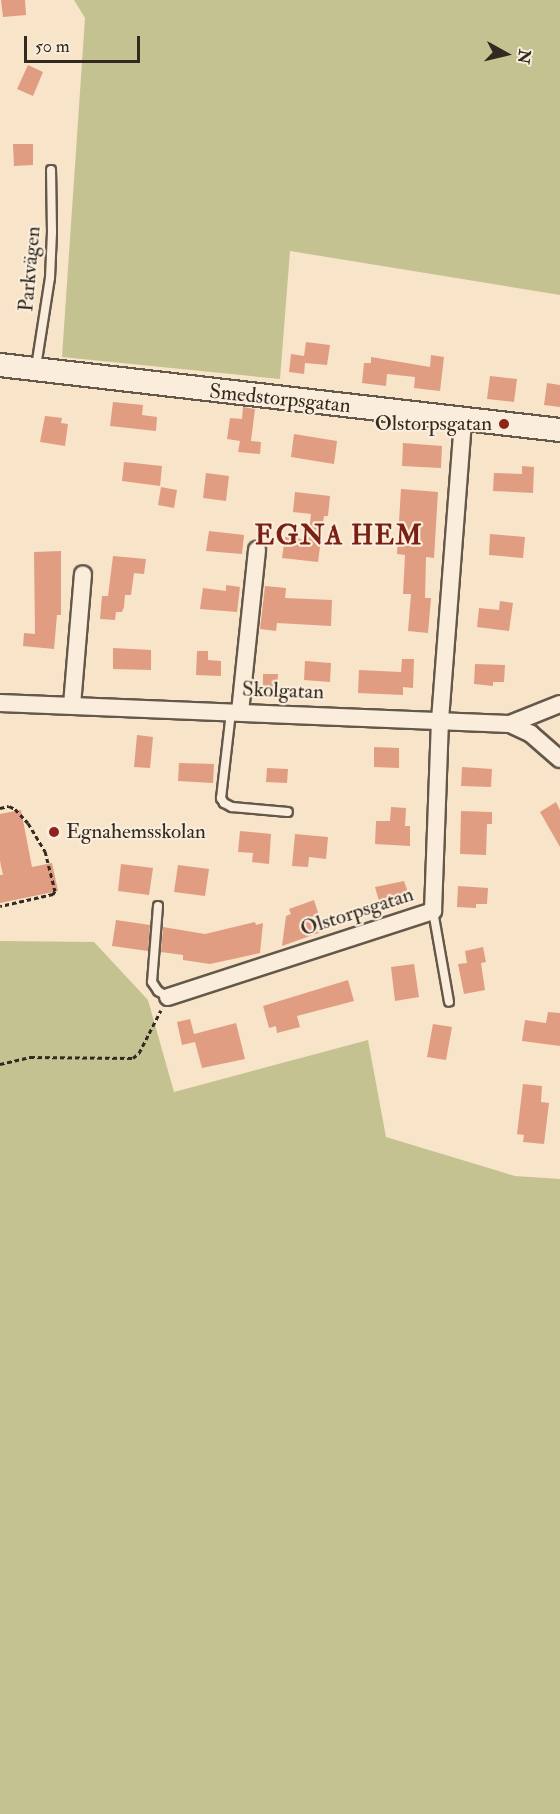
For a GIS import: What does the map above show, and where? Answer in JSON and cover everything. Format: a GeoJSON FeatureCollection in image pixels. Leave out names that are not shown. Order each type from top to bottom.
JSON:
{"type":"FeatureCollection","features":[{"type":"Feature","properties":{"kind":"street","name":"Smedstorpsgatan"},"geometry":{"type":"LineString","coordinates":[[0,365],[560,430]]}},
{"type":"Feature","properties":{"kind":"street","name":"Olstorpsgatan"},"geometry":{"type":"LineString","coordinates":[[168,997],[433,911],[440,720],[463,419]]}},
{"type":"Feature","properties":{"kind":"street"},"geometry":{"type":"LineString","coordinates":[[236,712],[257,550]]}},
{"type":"Feature","properties":{"kind":"street"},"geometry":{"type":"LineString","coordinates":[[72,705],[82,574]]}},
{"type":"Feature","properties":{"kind":"street","name":"Skolgatan"},"geometry":{"type":"LineString","coordinates":[[0,703],[510,724],[560,704]]}},
{"type":"Feature","properties":{"kind":"street"},"geometry":{"type":"LineString","coordinates":[[510,724],[531,734],[560,759]]}},
{"type":"Feature","properties":{"kind":"lane","name":"Parkvägen"},"geometry":{"type":"LineString","coordinates":[[36,370],[50,278],[51,170]]}},
{"type":"Feature","properties":{"kind":"lane"},"geometry":{"type":"LineString","coordinates":[[236,712],[220,798],[232,807],[288,812]]}},
{"type":"Feature","properties":{"kind":"lane"},"geometry":{"type":"LineString","coordinates":[[158,906],[152,982],[158,991],[168,997]]}},
{"type":"Feature","properties":{"kind":"lane"},"geometry":{"type":"LineString","coordinates":[[433,911],[449,1002]]}},
{"type":"Feature","properties":{"kind":"path"},"geometry":{"type":"LineString","coordinates":[[0,808],[9,806],[15,809],[28,823],[45,851],[55,891],[53,894],[0,906]]}},
{"type":"Feature","properties":{"kind":"path"},"geometry":{"type":"LineString","coordinates":[[0,1064],[30,1057],[132,1058],[139,1053],[158,1015],[170,1003],[168,997]]}},
{"type":"Feature","properties":{"kind":"shaded area"},"geometry":{"type":"Polygon","coordinates":[[[74,0],[560,0],[560,295],[290,251],[280,379],[62,357],[85,18],[74,0]]]}},
{"type":"Feature","properties":{"kind":"shaded area"},"geometry":{"type":"Polygon","coordinates":[[[0,941],[94,942],[148,1000],[174,1092],[368,1040],[386,1137],[515,1176],[560,1179],[560,1814],[0,1814],[0,941]]]}},
{"type":"Feature","properties":{"kind":"building"},"geometry":{"type":"Polygon","coordinates":[[[1,0],[25,0],[26,15],[3,17],[1,0]]]}},
{"type":"Feature","properties":{"kind":"building"},"geometry":{"type":"Polygon","coordinates":[[[28,65],[43,72],[33,96],[17,89],[28,65]]]}},
{"type":"Feature","properties":{"kind":"building"},"geometry":{"type":"Polygon","coordinates":[[[13,144],[33,144],[33,165],[14,166],[13,144]]]}},
{"type":"Feature","properties":{"kind":"building"},"geometry":{"type":"Polygon","coordinates":[[[306,342],[330,345],[327,365],[305,363],[304,374],[289,372],[291,354],[304,356],[306,342]]]}},
{"type":"Feature","properties":{"kind":"building"},"geometry":{"type":"Polygon","coordinates":[[[431,355],[444,357],[440,391],[414,388],[415,377],[387,374],[386,386],[362,383],[364,363],[371,363],[371,357],[430,367],[431,355]]]}},
{"type":"Feature","properties":{"kind":"building"},"geometry":{"type":"Polygon","coordinates":[[[490,376],[517,379],[514,402],[487,399],[490,376]]]}},
{"type":"Feature","properties":{"kind":"building"},"geometry":{"type":"Polygon","coordinates":[[[547,383],[560,385],[560,407],[544,405],[547,383]]]}},
{"type":"Feature","properties":{"kind":"building"},"geometry":{"type":"Polygon","coordinates":[[[113,402],[143,405],[142,415],[157,417],[156,431],[110,426],[113,402]]]}},
{"type":"Feature","properties":{"kind":"building"},"geometry":{"type":"Polygon","coordinates":[[[243,407],[255,409],[251,441],[261,442],[260,454],[238,452],[240,441],[227,439],[230,418],[242,419],[243,407]]]}},
{"type":"Feature","properties":{"kind":"building"},"geometry":{"type":"Polygon","coordinates":[[[45,416],[62,418],[61,423],[68,424],[65,446],[40,442],[45,416]]]}},
{"type":"Feature","properties":{"kind":"building"},"geometry":{"type":"Polygon","coordinates":[[[294,434],[337,441],[334,464],[291,457],[294,434]]]}},
{"type":"Feature","properties":{"kind":"building"},"geometry":{"type":"Polygon","coordinates":[[[403,443],[442,446],[441,468],[402,466],[403,443]]]}},
{"type":"Feature","properties":{"kind":"building"},"geometry":{"type":"Polygon","coordinates":[[[124,462],[162,466],[160,486],[122,481],[124,462]]]}},
{"type":"Feature","properties":{"kind":"building"},"geometry":{"type":"Polygon","coordinates":[[[522,466],[534,467],[533,493],[493,491],[494,473],[522,474],[522,466]]]}},
{"type":"Feature","properties":{"kind":"building"},"geometry":{"type":"Polygon","coordinates":[[[206,473],[229,476],[226,501],[203,498],[206,473]]]}},
{"type":"Feature","properties":{"kind":"building"},"geometry":{"type":"Polygon","coordinates":[[[161,487],[177,490],[174,508],[158,505],[161,487]]]}},
{"type":"Feature","properties":{"kind":"building"},"geometry":{"type":"Polygon","coordinates":[[[401,489],[438,492],[434,558],[426,557],[425,598],[431,598],[428,633],[408,631],[411,594],[403,594],[405,555],[397,554],[401,489]]]}},
{"type":"Feature","properties":{"kind":"building"},"geometry":{"type":"Polygon","coordinates":[[[295,492],[330,496],[328,516],[324,516],[318,562],[282,558],[285,537],[308,540],[311,514],[293,512],[295,492]]]}},
{"type":"Feature","properties":{"kind":"building"},"geometry":{"type":"Polygon","coordinates":[[[209,531],[244,535],[242,554],[206,551],[209,531]]]}},
{"type":"Feature","properties":{"kind":"building"},"geometry":{"type":"Polygon","coordinates":[[[490,534],[525,537],[523,558],[489,555],[490,534]]]}},
{"type":"Feature","properties":{"kind":"building"},"geometry":{"type":"Polygon","coordinates":[[[61,551],[61,615],[57,615],[54,649],[23,646],[24,633],[35,634],[34,552],[61,551]]]}},
{"type":"Feature","properties":{"kind":"building"},"geometry":{"type":"Polygon","coordinates":[[[113,556],[146,559],[144,574],[134,573],[131,595],[125,595],[122,612],[116,612],[115,620],[100,619],[102,596],[108,596],[113,556]]]}},
{"type":"Feature","properties":{"kind":"building"},"geometry":{"type":"Polygon","coordinates":[[[226,585],[240,587],[237,612],[200,609],[203,588],[226,591],[226,585]]]}},
{"type":"Feature","properties":{"kind":"building"},"geometry":{"type":"Polygon","coordinates":[[[265,586],[286,588],[285,598],[332,600],[331,626],[277,623],[276,631],[260,629],[265,586]]]}},
{"type":"Feature","properties":{"kind":"building"},"geometry":{"type":"Polygon","coordinates":[[[500,601],[513,603],[509,631],[477,627],[479,608],[499,610],[500,601]]]}},
{"type":"Feature","properties":{"kind":"building"},"geometry":{"type":"Polygon","coordinates":[[[113,648],[151,650],[151,670],[113,669],[113,648]]]}},
{"type":"Feature","properties":{"kind":"building"},"geometry":{"type":"Polygon","coordinates":[[[197,651],[208,651],[208,660],[221,661],[221,676],[196,675],[197,651]]]}},
{"type":"Feature","properties":{"kind":"building"},"geometry":{"type":"Polygon","coordinates":[[[402,659],[414,659],[413,688],[403,687],[403,695],[358,693],[359,670],[401,672],[402,659]]]}},
{"type":"Feature","properties":{"kind":"building"},"geometry":{"type":"Polygon","coordinates":[[[305,661],[331,663],[330,682],[304,680],[305,661]]]}},
{"type":"Feature","properties":{"kind":"building"},"geometry":{"type":"Polygon","coordinates":[[[475,664],[505,665],[504,682],[493,682],[493,686],[474,684],[475,664]]]}},
{"type":"Feature","properties":{"kind":"building"},"geometry":{"type":"Polygon","coordinates":[[[263,674],[278,674],[277,690],[263,689],[263,674]]]}},
{"type":"Feature","properties":{"kind":"building"},"geometry":{"type":"Polygon","coordinates":[[[137,735],[153,737],[150,768],[134,767],[137,735]]]}},
{"type":"Feature","properties":{"kind":"building"},"geometry":{"type":"Polygon","coordinates":[[[374,747],[399,748],[399,768],[374,767],[374,747]]]}},
{"type":"Feature","properties":{"kind":"building"},"geometry":{"type":"Polygon","coordinates":[[[179,763],[214,764],[213,783],[178,781],[179,763]]]}},
{"type":"Feature","properties":{"kind":"building"},"geometry":{"type":"Polygon","coordinates":[[[462,767],[492,769],[491,787],[461,786],[462,767]]]}},
{"type":"Feature","properties":{"kind":"building"},"geometry":{"type":"Polygon","coordinates":[[[267,768],[288,769],[287,783],[266,782],[267,768]]]}},
{"type":"Feature","properties":{"kind":"building"},"geometry":{"type":"Polygon","coordinates":[[[556,802],[560,810],[560,847],[540,812],[556,802]]]}},
{"type":"Feature","properties":{"kind":"building"},"geometry":{"type":"Polygon","coordinates":[[[391,807],[406,808],[405,826],[410,826],[410,846],[375,844],[376,821],[390,821],[391,807]]]}},
{"type":"Feature","properties":{"kind":"building"},"geometry":{"type":"Polygon","coordinates":[[[21,810],[32,867],[52,863],[58,891],[0,903],[0,875],[3,875],[0,861],[0,814],[21,810]]]}},
{"type":"Feature","properties":{"kind":"building"},"geometry":{"type":"Polygon","coordinates":[[[461,811],[492,812],[492,824],[487,824],[486,855],[460,854],[461,811]]]}},
{"type":"Feature","properties":{"kind":"building"},"geometry":{"type":"Polygon","coordinates":[[[240,831],[271,834],[269,864],[252,862],[253,853],[238,852],[240,831]]]}},
{"type":"Feature","properties":{"kind":"building"},"geometry":{"type":"Polygon","coordinates":[[[295,834],[328,837],[326,859],[309,857],[308,867],[292,866],[295,834]]]}},
{"type":"Feature","properties":{"kind":"building"},"geometry":{"type":"Polygon","coordinates":[[[121,864],[153,868],[149,895],[118,891],[121,864]]]}},
{"type":"Feature","properties":{"kind":"building"},"geometry":{"type":"Polygon","coordinates":[[[178,865],[209,869],[205,896],[174,892],[178,865]]]}},
{"type":"Feature","properties":{"kind":"building"},"geometry":{"type":"Polygon","coordinates":[[[404,881],[410,898],[381,908],[375,887],[404,881]]]}},
{"type":"Feature","properties":{"kind":"building"},"geometry":{"type":"Polygon","coordinates":[[[458,886],[488,888],[487,904],[476,904],[476,908],[457,907],[458,886]]]}},
{"type":"Feature","properties":{"kind":"building"},"geometry":{"type":"Polygon","coordinates":[[[314,900],[324,931],[282,946],[286,916],[291,914],[289,909],[314,900]]]}},
{"type":"Feature","properties":{"kind":"building"},"geometry":{"type":"Polygon","coordinates":[[[116,920],[150,925],[148,951],[112,946],[116,920]]]}},
{"type":"Feature","properties":{"kind":"building"},"geometry":{"type":"Polygon","coordinates":[[[255,922],[256,925],[263,923],[260,953],[210,964],[183,960],[183,955],[161,952],[163,927],[205,934],[255,922]]]}},
{"type":"Feature","properties":{"kind":"building"},"geometry":{"type":"Polygon","coordinates":[[[483,947],[486,962],[481,963],[485,990],[464,994],[458,964],[467,963],[465,951],[483,947]]]}},
{"type":"Feature","properties":{"kind":"building"},"geometry":{"type":"Polygon","coordinates":[[[414,964],[419,997],[395,1001],[391,967],[414,964]]]}},
{"type":"Feature","properties":{"kind":"building"},"geometry":{"type":"Polygon","coordinates":[[[348,980],[354,1001],[297,1016],[300,1027],[277,1033],[276,1026],[269,1028],[263,1006],[348,980]]]}},
{"type":"Feature","properties":{"kind":"building"},"geometry":{"type":"Polygon","coordinates":[[[548,1012],[560,1013],[560,1046],[522,1041],[525,1020],[546,1023],[548,1012]]]}},
{"type":"Feature","properties":{"kind":"building"},"geometry":{"type":"Polygon","coordinates":[[[190,1019],[194,1034],[236,1023],[245,1059],[202,1068],[195,1042],[182,1045],[177,1022],[190,1019]]]}},
{"type":"Feature","properties":{"kind":"building"},"geometry":{"type":"Polygon","coordinates":[[[433,1024],[452,1027],[446,1060],[427,1057],[433,1024]]]}},
{"type":"Feature","properties":{"kind":"building"},"geometry":{"type":"Polygon","coordinates":[[[523,1084],[542,1086],[541,1102],[549,1103],[544,1144],[523,1142],[524,1135],[517,1134],[523,1084]]]}},
{"type":"Feature","properties":{"kind":"place","name":"Olstorpsgatan"},"geometry":{"type":"Point","coordinates":[504,424]}},
{"type":"Feature","properties":{"kind":"place","name":"Egnahemsskolan"},"geometry":{"type":"Point","coordinates":[54,832]}},
{"type":"Feature","properties":{"kind":"district","name":"EGNA HEM"},"geometry":{"type":"Point","coordinates":[339,536]}}]}
